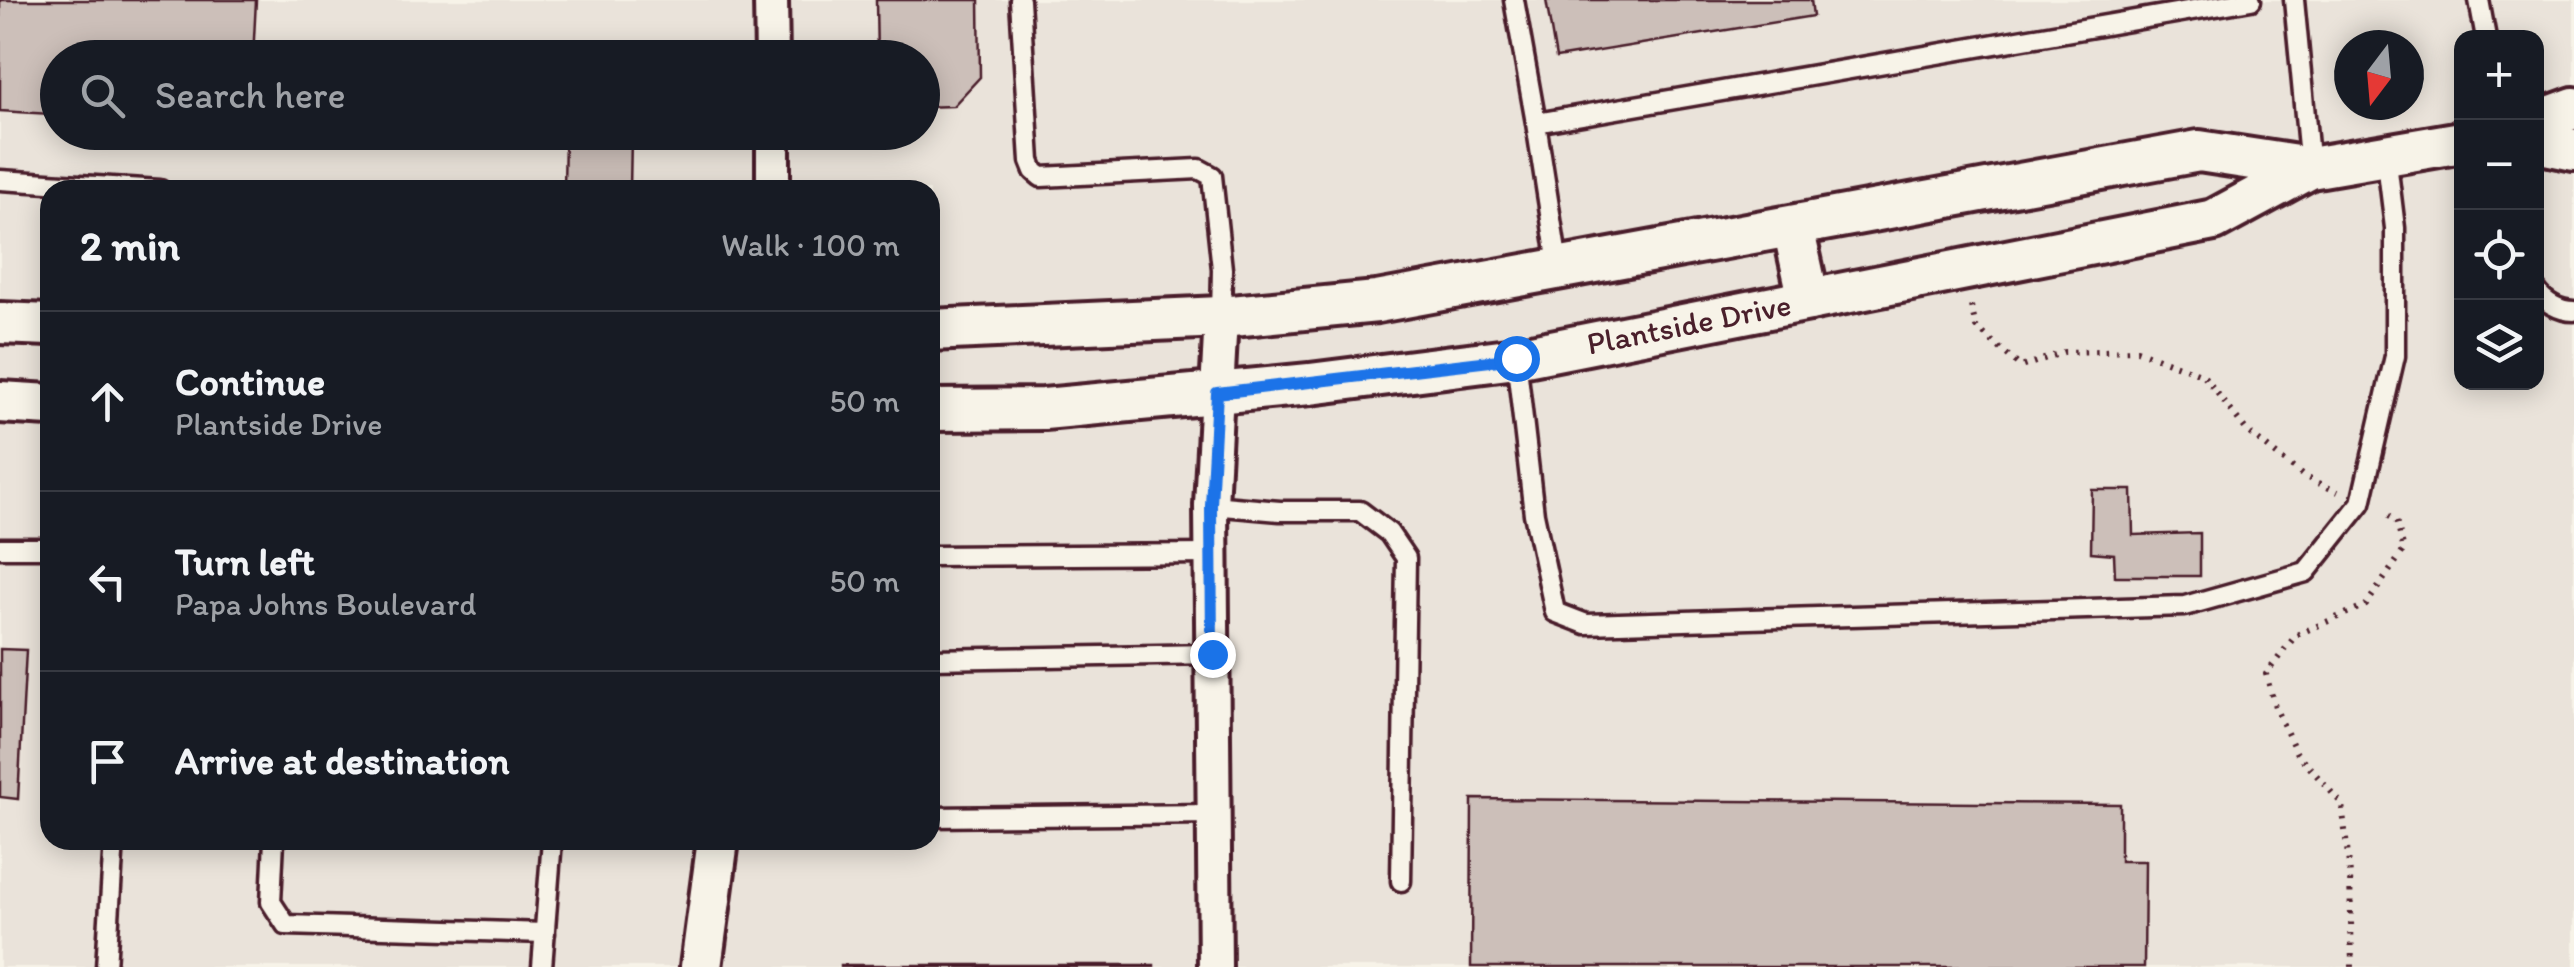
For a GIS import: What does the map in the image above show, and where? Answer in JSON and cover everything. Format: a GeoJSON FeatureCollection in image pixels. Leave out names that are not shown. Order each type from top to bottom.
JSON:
{"type":"FeatureCollection","features":[{"type":"Feature","properties":{"kind":"street"},"geometry":{"type":"LineString","coordinates":[[771,0],[772,40]]}},
{"type":"Feature","properties":{"kind":"street"},"geometry":{"type":"LineString","coordinates":[[2541,120],[2574,108]]}},
{"type":"Feature","properties":{"kind":"street","name":"Plantside Drive"},"geometry":{"type":"LineString","coordinates":[[940,410],[1044,409],[1516,358],[2214,220],[2310,168],[2454,143]]}},
{"type":"Feature","properties":{"kind":"street"},"geometry":{"type":"LineString","coordinates":[[2544,144],[2574,150]]}},
{"type":"Feature","properties":{"kind":"street"},"geometry":{"type":"LineString","coordinates":[[773,150],[774,180]]}},
{"type":"Feature","properties":{"kind":"street","name":"Plantside Drive"},"geometry":{"type":"LineString","coordinates":[[940,330],[1221,317],[1377,302],[2198,152],[2310,168]]}},
{"type":"Feature","properties":{"kind":"street"},"geometry":{"type":"LineString","coordinates":[[1793,226],[1809,300]]}},
{"type":"Feature","properties":{"kind":"street"},"geometry":{"type":"LineString","coordinates":[[1215,967],[1211,505],[1221,317]]}},
{"type":"Feature","properties":{"kind":"street"},"geometry":{"type":"LineString","coordinates":[[0,323],[40,325]]}},
{"type":"Feature","properties":{"kind":"street"},"geometry":{"type":"LineString","coordinates":[[0,402],[40,404]]}},
{"type":"Feature","properties":{"kind":"street"},"geometry":{"type":"LineString","coordinates":[[701,967],[717,850]]}},
{"type":"Feature","properties":{"kind":"lane"},"geometry":{"type":"LineString","coordinates":[[1020,0],[1034,171],[1041,177],[1199,169],[1212,176],[1222,270],[1221,317]]}},
{"type":"Feature","properties":{"kind":"lane"},"geometry":{"type":"LineString","coordinates":[[1514,0],[1559,271]]}},
{"type":"Feature","properties":{"kind":"lane"},"geometry":{"type":"LineString","coordinates":[[1536,123],[2251,0]]}},
{"type":"Feature","properties":{"kind":"lane"},"geometry":{"type":"LineString","coordinates":[[2294,0],[2310,168]]}},
{"type":"Feature","properties":{"kind":"lane"},"geometry":{"type":"LineString","coordinates":[[2479,0],[2485,30]]}},
{"type":"Feature","properties":{"kind":"lane"},"geometry":{"type":"LineString","coordinates":[[1516,358],[1534,514],[1555,612],[1586,624],[2185,606],[2306,572],[2361,503],[2395,356],[2396,228],[2386,154]]}},
{"type":"Feature","properties":{"kind":"lane"},"geometry":{"type":"LineString","coordinates":[[0,180],[40,182]]}},
{"type":"Feature","properties":{"kind":"lane"},"geometry":{"type":"LineString","coordinates":[[2542,300],[2574,311]]}},
{"type":"Feature","properties":{"kind":"lane"},"geometry":{"type":"LineString","coordinates":[[1211,505],[1280,511],[1360,511],[1389,533],[1406,558],[1401,881]]}},
{"type":"Feature","properties":{"kind":"lane"},"geometry":{"type":"LineString","coordinates":[[0,548],[40,548]]}},
{"type":"Feature","properties":{"kind":"lane"},"geometry":{"type":"LineString","coordinates":[[940,556],[1212,554]]}},
{"type":"Feature","properties":{"kind":"lane"},"geometry":{"type":"LineString","coordinates":[[940,659],[1212,654]]}},
{"type":"Feature","properties":{"kind":"lane"},"geometry":{"type":"LineString","coordinates":[[940,817],[1214,814]]}},
{"type":"Feature","properties":{"kind":"lane"},"geometry":{"type":"LineString","coordinates":[[106,967],[113,850]]}},
{"type":"Feature","properties":{"kind":"lane"},"geometry":{"type":"LineString","coordinates":[[274,850],[272,902],[286,925],[545,933]]}},
{"type":"Feature","properties":{"kind":"lane"},"geometry":{"type":"LineString","coordinates":[[542,967],[551,850]]}},
{"type":"Feature","properties":{"kind":"shaded area"},"geometry":{"type":"Polygon","coordinates":[[[0,0],[2574,0],[2574,967],[0,967],[0,0]]]}},
{"type":"Feature","properties":{"kind":"building"},"geometry":{"type":"Polygon","coordinates":[[[0,0],[256,0],[254,40],[40,40],[40,113],[0,111],[0,0]]]}},
{"type":"Feature","properties":{"kind":"building"},"geometry":{"type":"Polygon","coordinates":[[[876,0],[979,0],[980,77],[953,106],[940,106],[940,40],[877,40],[876,0]]]}},
{"type":"Feature","properties":{"kind":"building"},"geometry":{"type":"Polygon","coordinates":[[[1546,0],[1811,0],[1813,16],[1556,58],[1546,0]]]}},
{"type":"Feature","properties":{"kind":"building"},"geometry":{"type":"Polygon","coordinates":[[[565,150],[631,150],[630,180],[564,180],[565,150]]]}},
{"type":"Feature","properties":{"kind":"building"},"geometry":{"type":"Polygon","coordinates":[[[2092,490],[2132,490],[2133,535],[2200,533],[2200,576],[2115,576],[2114,554],[2091,552],[2092,490]]]}},
{"type":"Feature","properties":{"kind":"building"},"geometry":{"type":"Polygon","coordinates":[[[0,649],[26,650],[18,799],[0,797],[0,649]]]}},
{"type":"Feature","properties":{"kind":"building"},"geometry":{"type":"Polygon","coordinates":[[[1472,799],[2120,804],[2120,861],[2145,861],[2144,967],[1471,967],[1472,799]]]}},
{"type":"Feature","properties":{"kind":"building"},"geometry":{"type":"Polygon","coordinates":[[[1154,965],[1154,967],[841,967],[1154,965]]]}},
{"type":"Feature","properties":{"kind":"route"},"geometry":{"type":"LineString","coordinates":[[1212,654],[1211,505],[1217,393],[1516,358]]}}]}
